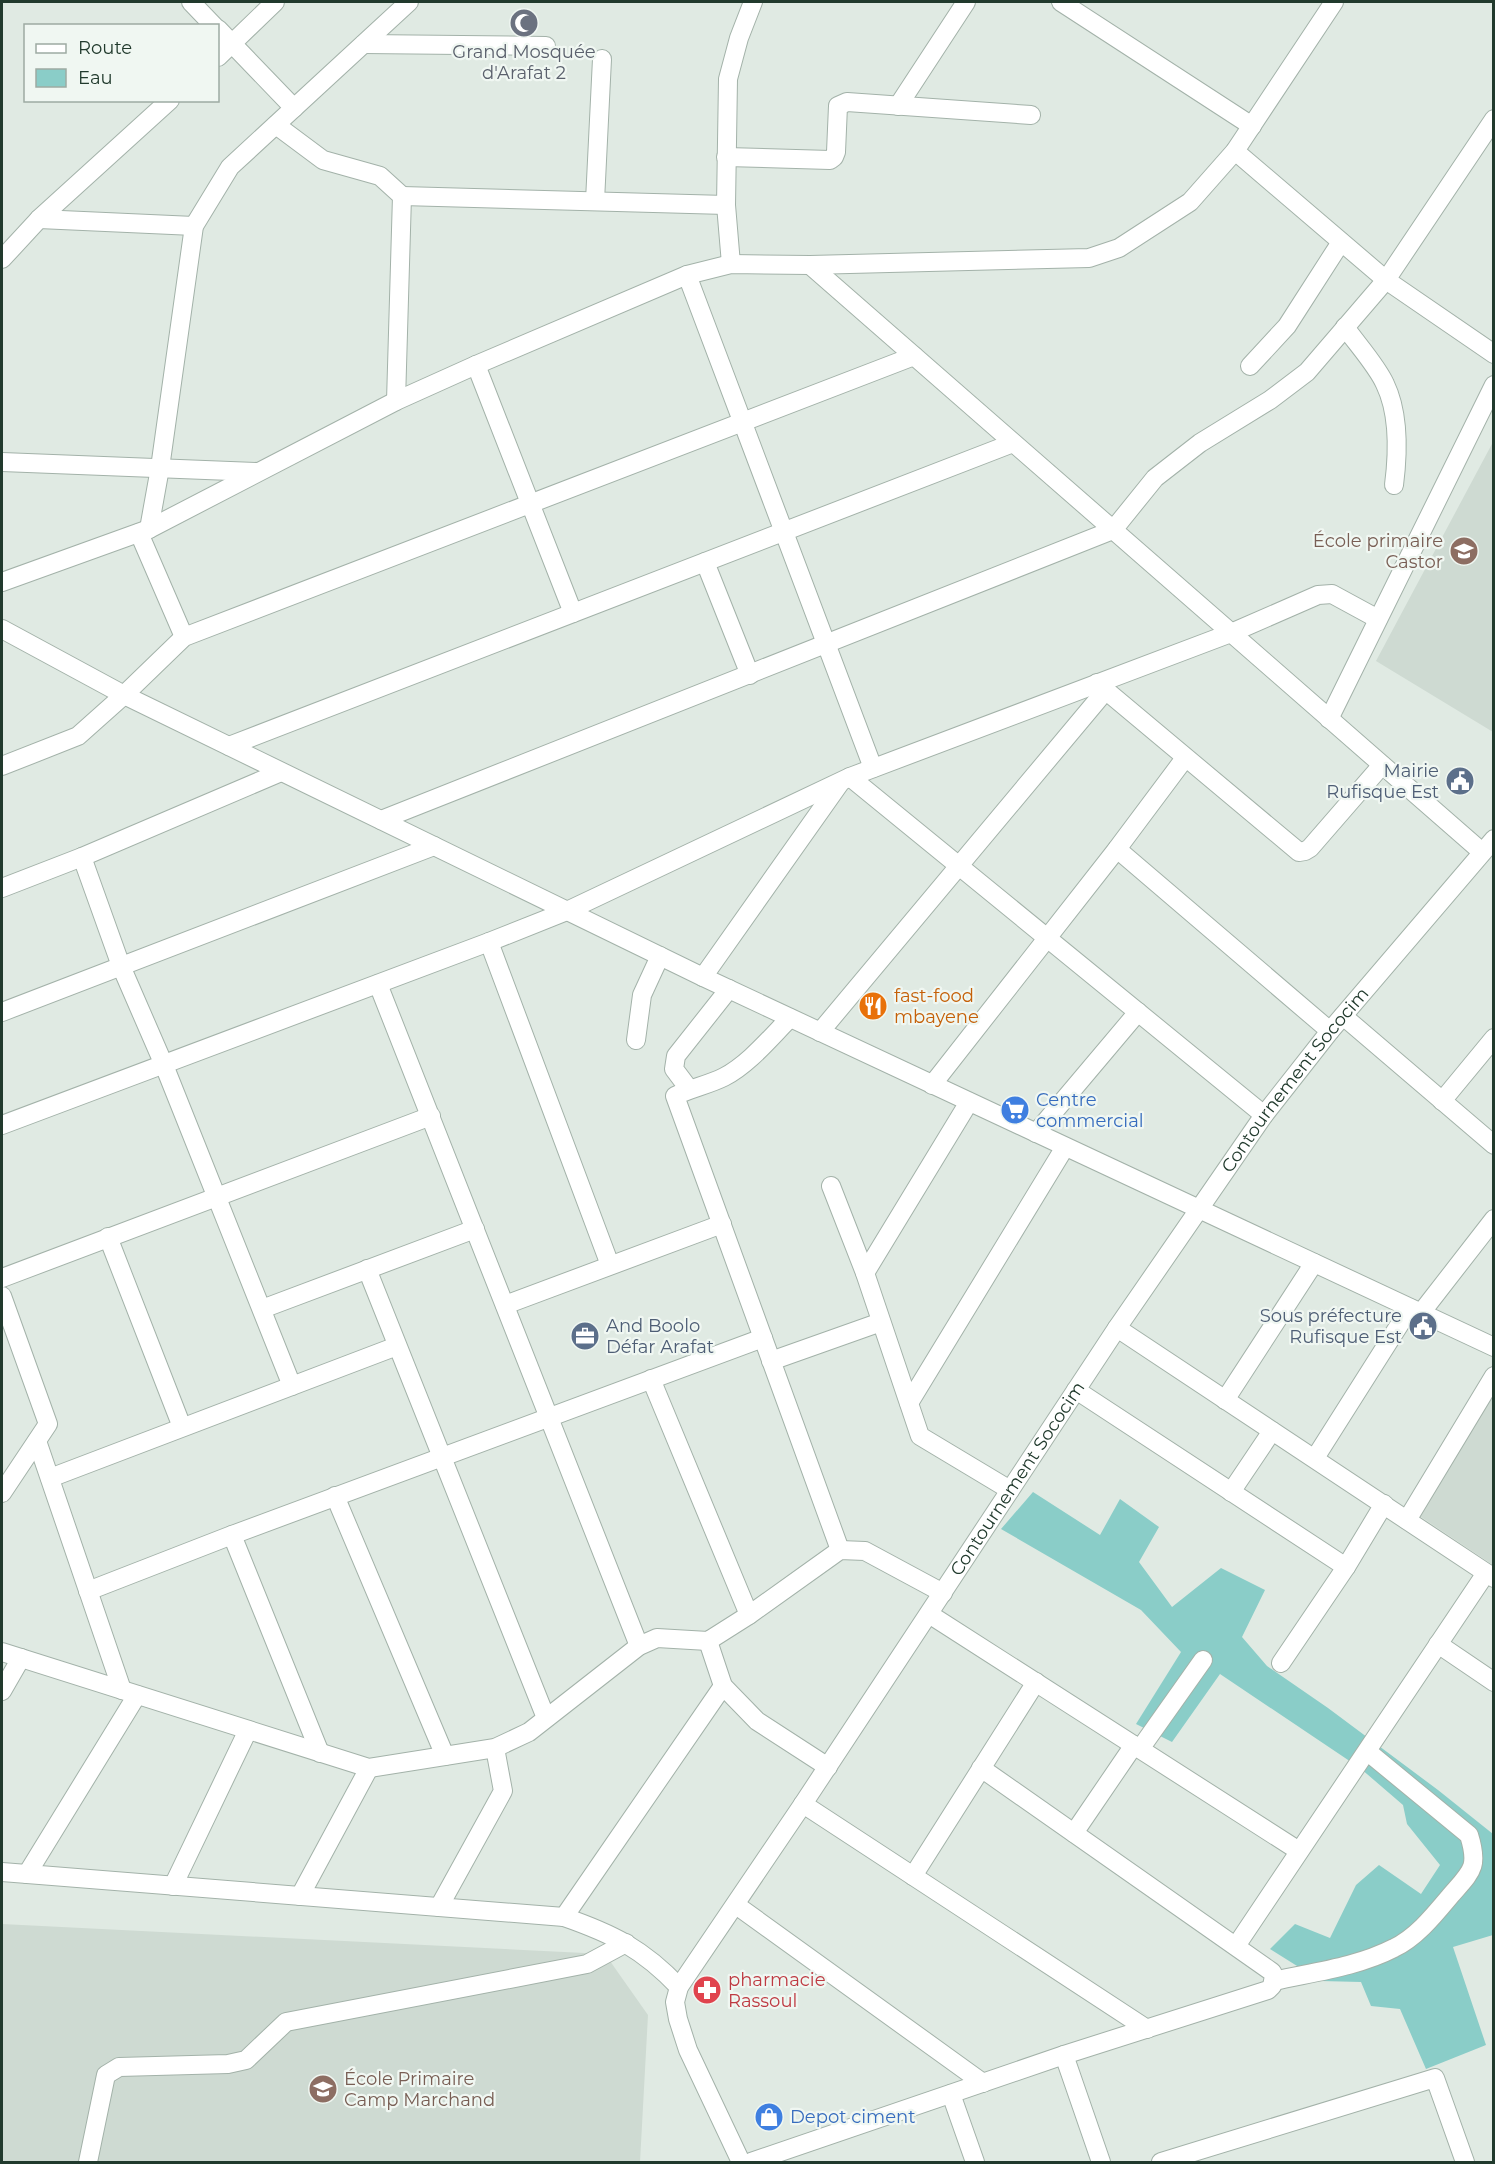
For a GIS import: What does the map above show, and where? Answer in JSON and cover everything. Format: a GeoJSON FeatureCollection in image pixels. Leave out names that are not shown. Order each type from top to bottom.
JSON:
{"type":"FeatureCollection","features":[{"type":"Feature","properties":{"kind":"street"},"geometry":{"type":"LineString","coordinates":[[191,2],[212,24]]}},
{"type":"Feature","properties":{"kind":"street"},"geometry":{"type":"LineString","coordinates":[[219,56],[275,2]]}},
{"type":"Feature","properties":{"kind":"street"},"geometry":{"type":"LineString","coordinates":[[183,637],[144,531],[160,468],[194,226],[230,167],[410,2]]}},
{"type":"Feature","properties":{"kind":"street"},"geometry":{"type":"LineString","coordinates":[[731,264],[726,205],[728,79],[739,38],[753,2]]}},
{"type":"Feature","properties":{"kind":"street"},"geometry":{"type":"LineString","coordinates":[[898,106],[966,2]]}},
{"type":"Feature","properties":{"kind":"street"},"geometry":{"type":"LineString","coordinates":[[1061,2],[1252,126]]}},
{"type":"Feature","properties":{"kind":"street"},"geometry":{"type":"LineString","coordinates":[[2,582],[144,531],[396,401],[476,364],[687,275],[731,264],[810,265],[1089,258],[1119,248],[1190,202],[1235,151],[1334,2]]}},
{"type":"Feature","properties":{"kind":"street"},"geometry":{"type":"LineString","coordinates":[[219,30],[294,108]]}},
{"type":"Feature","properties":{"kind":"street"},"geometry":{"type":"LineString","coordinates":[[364,44],[546,46]]}},
{"type":"Feature","properties":{"kind":"street"},"geometry":{"type":"LineString","coordinates":[[595,201],[602,59]]}},
{"type":"Feature","properties":{"kind":"street"},"geometry":{"type":"LineString","coordinates":[[2,259],[39,219],[168,102]]}},
{"type":"Feature","properties":{"kind":"street"},"geometry":{"type":"LineString","coordinates":[[726,157],[830,160],[836,152],[838,106],[847,102],[1031,115]]}},
{"type":"Feature","properties":{"kind":"street"},"geometry":{"type":"LineString","coordinates":[[381,820],[1113,530],[1155,478],[1200,443],[1270,400],[1307,372],[1386,280],[1494,119]]}},
{"type":"Feature","properties":{"kind":"street"},"geometry":{"type":"LineString","coordinates":[[276,125],[323,160],[380,176],[402,196],[726,205]]}},
{"type":"Feature","properties":{"kind":"street"},"geometry":{"type":"LineString","coordinates":[[1235,151],[1386,280],[1494,354]]}},
{"type":"Feature","properties":{"kind":"street"},"geometry":{"type":"LineString","coordinates":[[396,401],[402,196]]}},
{"type":"Feature","properties":{"kind":"street"},"geometry":{"type":"LineString","coordinates":[[39,219],[194,226]]}},
{"type":"Feature","properties":{"kind":"street"},"geometry":{"type":"LineString","coordinates":[[1250,366],[1287,326],[1341,242]]}},
{"type":"Feature","properties":{"kind":"street"},"geometry":{"type":"LineString","coordinates":[[810,265],[1382,765],[1488,846]]}},
{"type":"Feature","properties":{"kind":"street"},"geometry":{"type":"LineString","coordinates":[[687,275],[873,768]]}},
{"type":"Feature","properties":{"kind":"street"},"geometry":{"type":"LineString","coordinates":[[1346,327],[1385,384],[1396,424],[1398,459],[1395,485]]}},
{"type":"Feature","properties":{"kind":"street"},"geometry":{"type":"LineString","coordinates":[[2,766],[78,736],[183,637],[914,356]]}},
{"type":"Feature","properties":{"kind":"street"},"geometry":{"type":"LineString","coordinates":[[476,364],[573,613]]}},
{"type":"Feature","properties":{"kind":"street"},"geometry":{"type":"LineString","coordinates":[[1329,718],[1494,386]]}},
{"type":"Feature","properties":{"kind":"street"},"geometry":{"type":"LineString","coordinates":[[229,746],[1013,443]]}},
{"type":"Feature","properties":{"kind":"street"},"geometry":{"type":"LineString","coordinates":[[2,462],[259,472]]}},
{"type":"Feature","properties":{"kind":"street"},"geometry":{"type":"LineString","coordinates":[[705,562],[750,675]]}},
{"type":"Feature","properties":{"kind":"street"},"geometry":{"type":"LineString","coordinates":[[2,1125],[567,911],[846,779],[1101,687],[1318,595],[1332,594],[1378,619]]}},
{"type":"Feature","properties":{"kind":"street"},"geometry":{"type":"LineString","coordinates":[[2,629],[124,695],[703,977],[1494,1347]]}},
{"type":"Feature","properties":{"kind":"street"},"geometry":{"type":"LineString","coordinates":[[1101,687],[1299,852],[1310,848],[1382,765]]}},
{"type":"Feature","properties":{"kind":"street"},"geometry":{"type":"LineString","coordinates":[[820,1032],[959,866],[1101,687]]}},
{"type":"Feature","properties":{"kind":"street"},"geometry":{"type":"LineString","coordinates":[[932,1084],[1117,849],[1185,758]]}},
{"type":"Feature","properties":{"kind":"street"},"geometry":{"type":"LineString","coordinates":[[2,888],[82,857],[281,772]]}},
{"type":"Feature","properties":{"kind":"street"},"geometry":{"type":"LineString","coordinates":[[846,779],[959,866],[1264,1115]]}},
{"type":"Feature","properties":{"kind":"street"},"geometry":{"type":"LineString","coordinates":[[703,977],[846,779]]}},
{"type":"Feature","properties":{"kind":"street"},"geometry":{"type":"LineString","coordinates":[[2,1012],[434,846]]}},
{"type":"Feature","properties":{"kind":"street","name":"Contournement Sococim"},"geometry":{"type":"LineString","coordinates":[[741,2163],[688,2050],[675,2001],[680,1987],[1117,1328],[1264,1115],[1330,1031],[1488,846]]}},
{"type":"Feature","properties":{"kind":"street"},"geometry":{"type":"LineString","coordinates":[[1117,849],[1330,1031]]}},
{"type":"Feature","properties":{"kind":"street"},"geometry":{"type":"LineString","coordinates":[[82,857],[121,966],[164,1065],[292,1386]]}},
{"type":"Feature","properties":{"kind":"street"},"geometry":{"type":"LineString","coordinates":[[489,942],[610,1265]]}},
{"type":"Feature","properties":{"kind":"street"},"geometry":{"type":"LineString","coordinates":[[636,1040],[642,995],[660,956]]}},
{"type":"Feature","properties":{"kind":"street"},"geometry":{"type":"LineString","coordinates":[[378,984],[639,1646]]}},
{"type":"Feature","properties":{"kind":"street"},"geometry":{"type":"LineString","coordinates":[[689,1089],[674,1069],[676,1056],[729,989]]}},
{"type":"Feature","properties":{"kind":"street"},"geometry":{"type":"LineString","coordinates":[[1036,1133],[1138,1012]]}},
{"type":"Feature","properties":{"kind":"street"},"geometry":{"type":"LineString","coordinates":[[1343,1016],[1494,1145]]}},
{"type":"Feature","properties":{"kind":"street"},"geometry":{"type":"LineString","coordinates":[[790,1018],[737,1070],[675,1096],[840,1550]]}},
{"type":"Feature","properties":{"kind":"street"},"geometry":{"type":"LineString","coordinates":[[1442,1101],[1494,1038]]}},
{"type":"Feature","properties":{"kind":"street"},"geometry":{"type":"LineString","coordinates":[[865,1273],[969,1102]]}},
{"type":"Feature","properties":{"kind":"street"},"geometry":{"type":"LineString","coordinates":[[2,1278],[431,1116]]}},
{"type":"Feature","properties":{"kind":"street"},"geometry":{"type":"LineString","coordinates":[[909,1403],[1065,1146]]}},
{"type":"Feature","properties":{"kind":"street"},"geometry":{"type":"LineString","coordinates":[[831,1186],[865,1273],[920,1437],[1010,1490]]}},
{"type":"Feature","properties":{"kind":"street"},"geometry":{"type":"LineString","coordinates":[[1315,1458],[1416,1311],[1494,1219]]}},
{"type":"Feature","properties":{"kind":"street"},"geometry":{"type":"LineString","coordinates":[[505,1305],[722,1224]]}},
{"type":"Feature","properties":{"kind":"street"},"geometry":{"type":"LineString","coordinates":[[262,1309],[475,1229]]}},
{"type":"Feature","properties":{"kind":"street"},"geometry":{"type":"LineString","coordinates":[[108,1238],[182,1427]]}},
{"type":"Feature","properties":{"kind":"street"},"geometry":{"type":"LineString","coordinates":[[1225,1400],[1314,1263]]}},
{"type":"Feature","properties":{"kind":"street"},"geometry":{"type":"LineString","coordinates":[[367,1269],[440,1458],[546,1718]]}},
{"type":"Feature","properties":{"kind":"street"},"geometry":{"type":"LineString","coordinates":[[2,1296],[48,1424],[2,1493]]}},
{"type":"Feature","properties":{"kind":"street"},"geometry":{"type":"LineString","coordinates":[[771,1361],[881,1322]]}},
{"type":"Feature","properties":{"kind":"street"},"geometry":{"type":"LineString","coordinates":[[1117,1328],[1490,1575],[1438,1644],[1368,1752],[1236,1946]]}},
{"type":"Feature","properties":{"kind":"street"},"geometry":{"type":"LineString","coordinates":[[88,1591],[232,1534],[763,1338]]}},
{"type":"Feature","properties":{"kind":"street"},"geometry":{"type":"LineString","coordinates":[[50,1478],[397,1346]]}},
{"type":"Feature","properties":{"kind":"street"},"geometry":{"type":"LineString","coordinates":[[1407,1520],[1494,1376]]}},
{"type":"Feature","properties":{"kind":"street"},"geometry":{"type":"LineString","coordinates":[[651,1380],[749,1615]]}},
{"type":"Feature","properties":{"kind":"street"},"geometry":{"type":"LineString","coordinates":[[1076,1390],[1346,1567]]}},
{"type":"Feature","properties":{"kind":"street"},"geometry":{"type":"LineString","coordinates":[[1231,1492],[1272,1431]]}},
{"type":"Feature","properties":{"kind":"street"},"geometry":{"type":"LineString","coordinates":[[37,1441],[88,1591],[130,1692]]}},
{"type":"Feature","properties":{"kind":"street"},"geometry":{"type":"LineString","coordinates":[[335,1496],[445,1756]]}},
{"type":"Feature","properties":{"kind":"street"},"geometry":{"type":"LineString","coordinates":[[1281,1663],[1346,1567],[1384,1504]]}},
{"type":"Feature","properties":{"kind":"street"},"geometry":{"type":"LineString","coordinates":[[232,1534],[320,1753]]}},
{"type":"Feature","properties":{"kind":"street"},"geometry":{"type":"LineString","coordinates":[[2,1652],[369,1768],[495,1748],[529,1732],[639,1646],[657,1638],[708,1641],[749,1615],[840,1550],[865,1551],[943,1593]]}},
{"type":"Feature","properties":{"kind":"street"},"geometry":{"type":"LineString","coordinates":[[929,1614],[1299,1851]]}},
{"type":"Feature","properties":{"kind":"street"},"geometry":{"type":"LineString","coordinates":[[708,1641],[723,1686],[758,1721],[828,1767]]}},
{"type":"Feature","properties":{"kind":"street"},"geometry":{"type":"LineString","coordinates":[[1438,1644],[1494,1682]]}},
{"type":"Feature","properties":{"kind":"street"},"geometry":{"type":"LineString","coordinates":[[2,1691],[21,1658]]}},
{"type":"Feature","properties":{"kind":"street"},"geometry":{"type":"LineString","coordinates":[[1074,1833],[1203,1660]]}},
{"type":"Feature","properties":{"kind":"street"},"geometry":{"type":"LineString","coordinates":[[913,1876],[1036,1682]]}},
{"type":"Feature","properties":{"kind":"street"},"geometry":{"type":"LineString","coordinates":[[564,1917],[723,1686]]}},
{"type":"Feature","properties":{"kind":"street"},"geometry":{"type":"LineString","coordinates":[[27,1874],[130,1692]]}},
{"type":"Feature","properties":{"kind":"street"},"geometry":{"type":"LineString","coordinates":[[173,1886],[248,1730]]}},
{"type":"Feature","properties":{"kind":"street"},"geometry":{"type":"LineString","coordinates":[[439,1907],[504,1791],[495,1748]]}},
{"type":"Feature","properties":{"kind":"street"},"geometry":{"type":"LineString","coordinates":[[751,2163],[1064,2055],[1268,1990],[1274,1981],[1364,1960],[1396,1947],[1431,1919],[1471,1872],[1475,1854],[1469,1834],[1368,1752]]}},
{"type":"Feature","properties":{"kind":"street"},"geometry":{"type":"LineString","coordinates":[[300,1896],[369,1768]]}},
{"type":"Feature","properties":{"kind":"street"},"geometry":{"type":"LineString","coordinates":[[981,1768],[1272,1972],[1274,1981]]}},
{"type":"Feature","properties":{"kind":"street"},"geometry":{"type":"LineString","coordinates":[[803,1804],[1147,2029]]}},
{"type":"Feature","properties":{"kind":"street"},"geometry":{"type":"LineString","coordinates":[[2,1872],[564,1917],[596,1928],[626,1943],[660,1967],[680,1987]]}},
{"type":"Feature","properties":{"kind":"street"},"geometry":{"type":"LineString","coordinates":[[736,1905],[983,2083]]}},
{"type":"Feature","properties":{"kind":"street"},"geometry":{"type":"LineString","coordinates":[[88,2163],[106,2075],[119,2067],[228,2064],[246,2060],[286,2022],[587,1964],[626,1943]]}},
{"type":"Feature","properties":{"kind":"street"},"geometry":{"type":"LineString","coordinates":[[1064,2055],[1101,2163]]}},
{"type":"Feature","properties":{"kind":"street"},"geometry":{"type":"LineString","coordinates":[[1161,2163],[1435,2078],[1465,2163]]}},
{"type":"Feature","properties":{"kind":"street"},"geometry":{"type":"LineString","coordinates":[[951,2094],[975,2163]]}},
{"type":"Feature","properties":{"kind":"shaded area","name":"École primaire Castor"},"geometry":{"type":"Polygon","coordinates":[[[1493,442],[1493,732],[1376,661],[1493,442]]]}},
{"type":"Feature","properties":{"kind":"shaded area"},"geometry":{"type":"Polygon","coordinates":[[[1493,1389],[1493,1565],[1415,1513],[1493,1389]]]}},
{"type":"Feature","properties":{"kind":"shaded area","name":"École Primaire Camp Marchand"},"geometry":{"type":"Polygon","coordinates":[[[2,1924],[605,1954],[648,2015],[640,2162],[2,2162],[2,1924]]]}},
{"type":"Feature","properties":{"kind":"water"},"geometry":{"type":"Polygon","coordinates":[[[1033,1492],[1100,1535],[1120,1499],[1159,1527],[1139,1562],[1172,1607],[1221,1568],[1265,1590],[1242,1637],[1267,1666],[1328,1708],[1493,1834],[1493,1935],[1453,1947],[1486,2045],[1426,2069],[1400,2009],[1371,2006],[1361,1982],[1321,1981],[1270,1949],[1295,1924],[1330,1938],[1356,1885],[1379,1865],[1421,1894],[1440,1865],[1407,1824],[1403,1805],[1360,1768],[1220,1674],[1172,1742],[1136,1724],[1181,1652],[1141,1610],[1001,1529],[1033,1492]]]}},
{"type":"Feature","properties":{"kind":"place","name":"Grand Mosquée d'Arafat 2"},"geometry":{"type":"Point","coordinates":[524,23]}},
{"type":"Feature","properties":{"kind":"place","name":"École primaire Castor"},"geometry":{"type":"Point","coordinates":[1464,551]}},
{"type":"Feature","properties":{"kind":"place","name":"Mairie Rufisque Est"},"geometry":{"type":"Point","coordinates":[1460,781]}},
{"type":"Feature","properties":{"kind":"place","name":"fast-food mbayene"},"geometry":{"type":"Point","coordinates":[873,1006]}},
{"type":"Feature","properties":{"kind":"place","name":"Centre commercial"},"geometry":{"type":"Point","coordinates":[1015,1110]}},
{"type":"Feature","properties":{"kind":"place","name":"Sous préfecture Rufisque Est"},"geometry":{"type":"Point","coordinates":[1423,1326]}},
{"type":"Feature","properties":{"kind":"place","name":"And Boolo Défar Arafat"},"geometry":{"type":"Point","coordinates":[585,1336]}},
{"type":"Feature","properties":{"kind":"place","name":"pharmacie Rassoul"},"geometry":{"type":"Point","coordinates":[707,1990]}},
{"type":"Feature","properties":{"kind":"place","name":"École Primaire Camp Marchand"},"geometry":{"type":"Point","coordinates":[323,2089]}},
{"type":"Feature","properties":{"kind":"place","name":"Depot ciment"},"geometry":{"type":"Point","coordinates":[769,2117]}}]}
